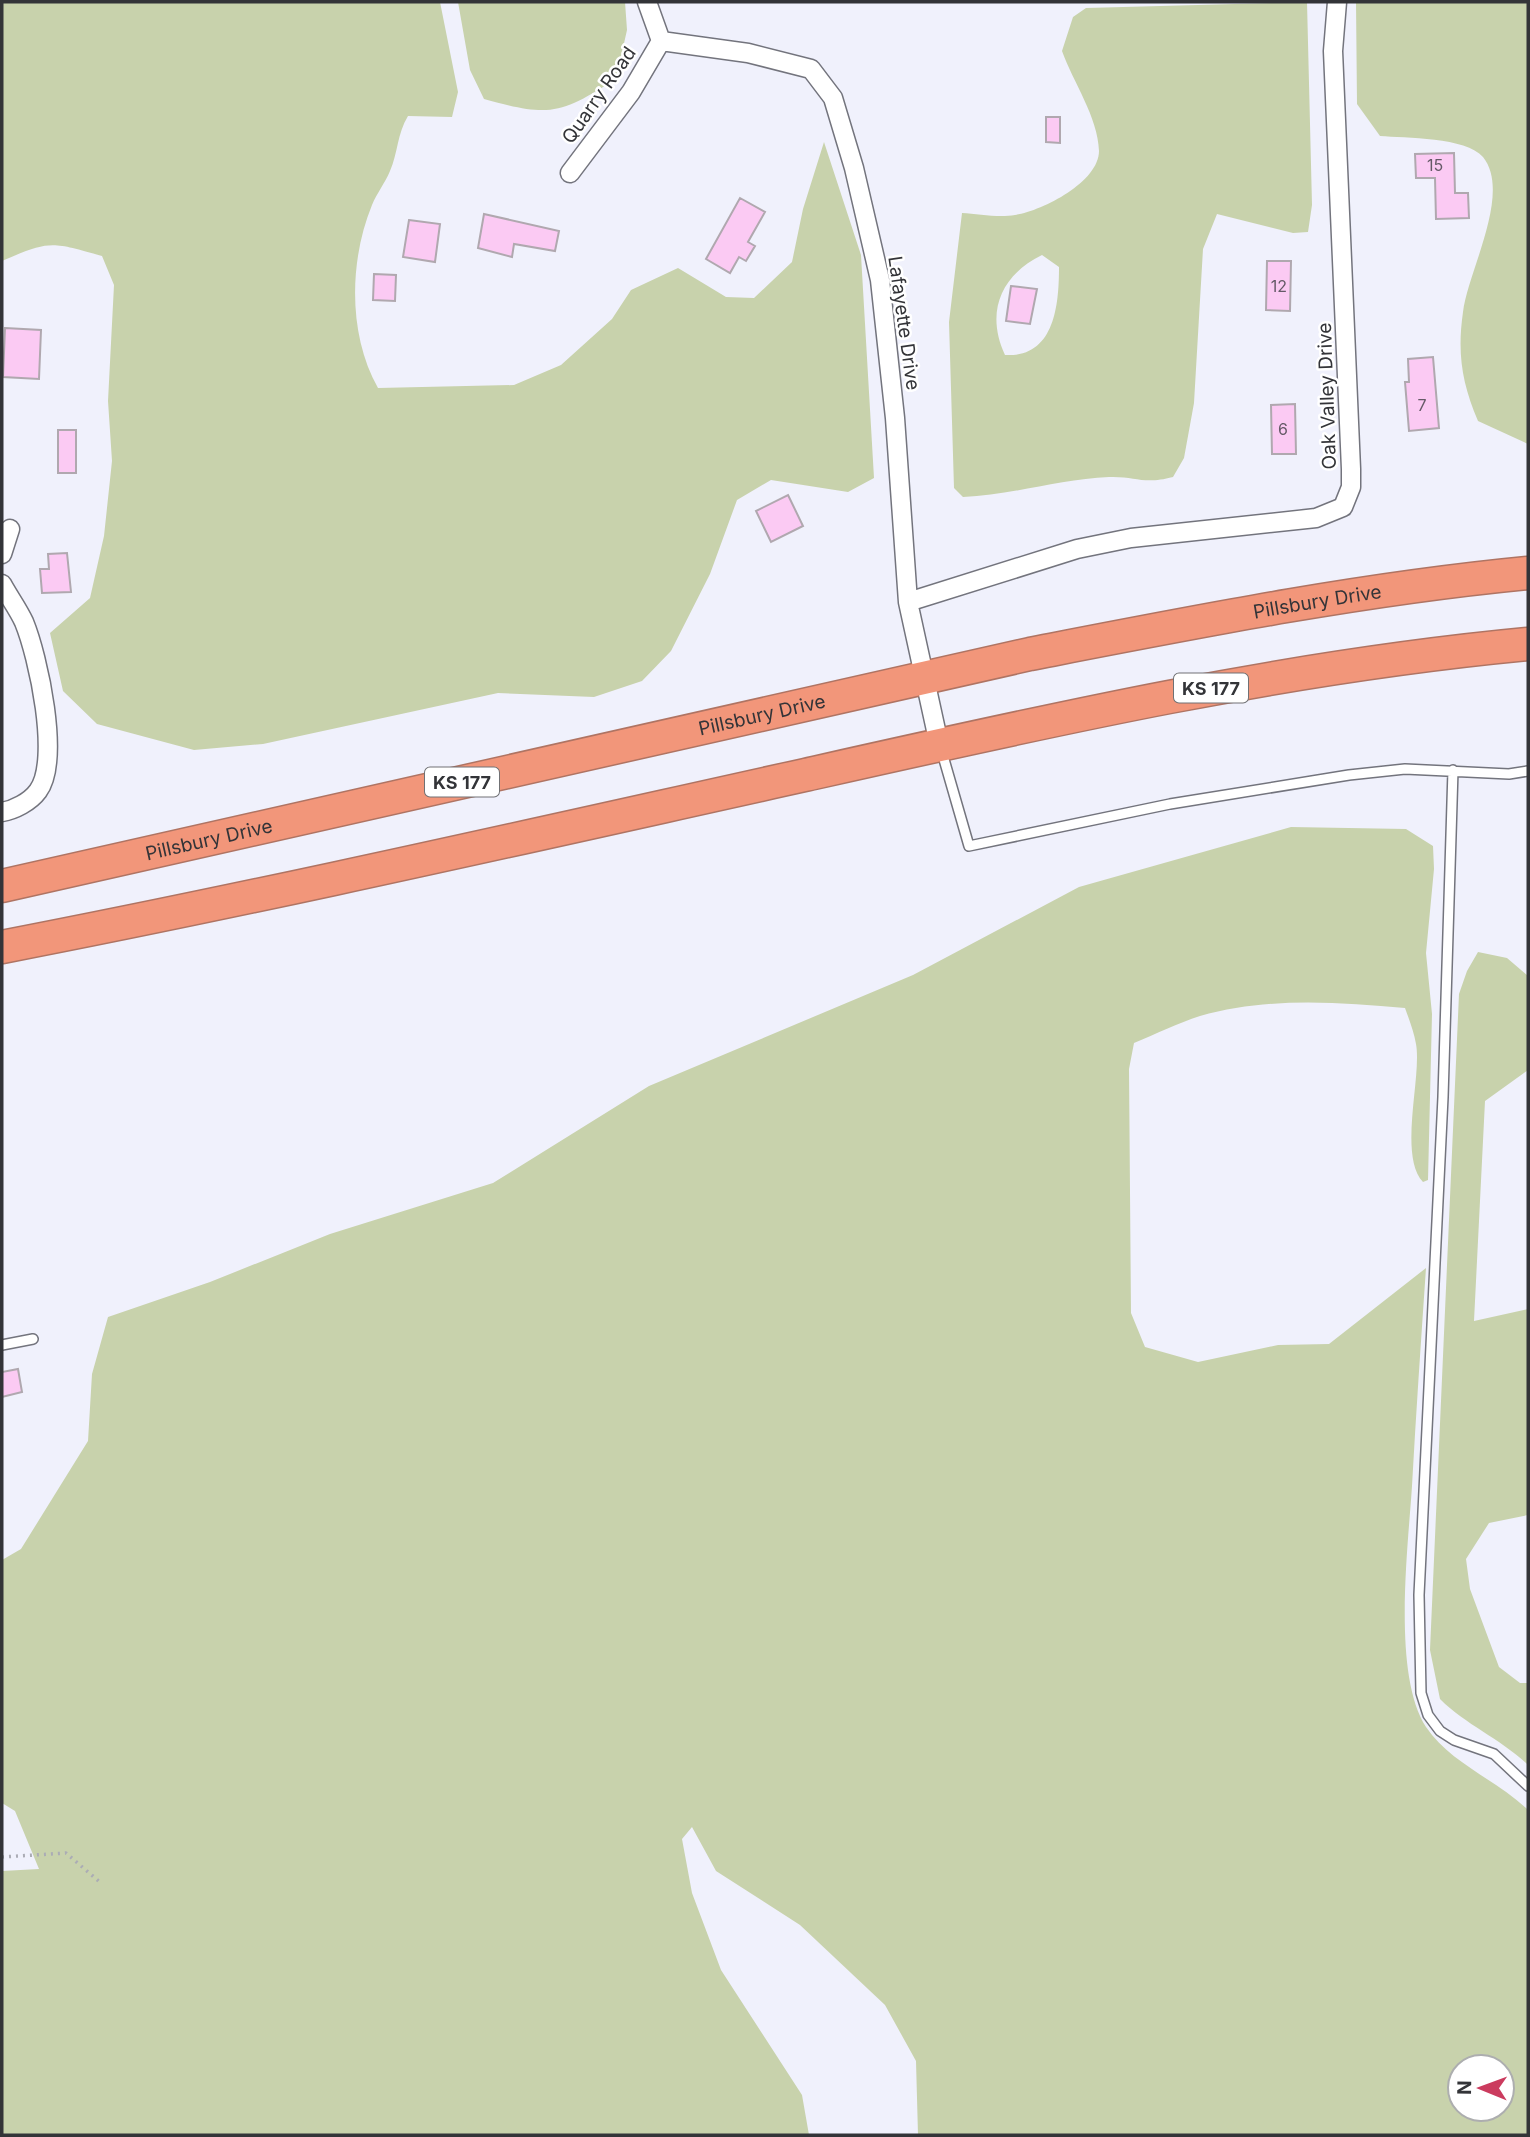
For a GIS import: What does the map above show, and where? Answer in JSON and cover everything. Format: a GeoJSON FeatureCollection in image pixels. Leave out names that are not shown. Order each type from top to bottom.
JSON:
{"type":"FeatureCollection","features":[{"type":"Feature","properties":{"kind":"highway","name":"Pillsbury Drive"},"geometry":{"type":"LineString","coordinates":[[2,886],[922,678],[1194,621],[1359,594],[1528,573]]}},
{"type":"Feature","properties":{"kind":"highway","name":"KS 177"},"geometry":{"type":"LineString","coordinates":[[2,947],[231,903],[939,744],[1193,691],[1358,664],[1528,644]]}},
{"type":"Feature","properties":{"kind":"street"},"geometry":{"type":"LineString","coordinates":[[647,2],[661,41]]}},
{"type":"Feature","properties":{"kind":"street","name":"Oak Valley Drive"},"geometry":{"type":"LineString","coordinates":[[908,602],[1077,549],[1131,537],[1316,518],[1343,507],[1351,487],[1351,469],[1333,51],[1337,2]]}},
{"type":"Feature","properties":{"kind":"street","name":"Quarry Road"},"geometry":{"type":"LineString","coordinates":[[570,173],[631,92],[661,41]]}},
{"type":"Feature","properties":{"kind":"street","name":"Lafayette Drive"},"geometry":{"type":"LineString","coordinates":[[661,41],[748,53],[811,69],[833,98],[854,168],[880,280],[895,418],[908,602],[922,678],[939,744]]}},
{"type":"Feature","properties":{"kind":"street"},"geometry":{"type":"LineString","coordinates":[[2,554],[10,529]]}},
{"type":"Feature","properties":{"kind":"street"},"geometry":{"type":"LineString","coordinates":[[2,584],[24,622],[33,651],[43,695],[48,764],[38,791],[14,810],[2,812]]}},
{"type":"Feature","properties":{"kind":"lane"},"geometry":{"type":"LineString","coordinates":[[939,744],[969,846],[1170,804],[1349,775],[1405,769],[1509,774],[1528,771]]}},
{"type":"Feature","properties":{"kind":"lane"},"geometry":{"type":"LineString","coordinates":[[1453,770],[1443,1097],[1419,1595],[1421,1693],[1428,1715],[1440,1731],[1454,1740],[1494,1754],[1528,1786]]}},
{"type":"Feature","properties":{"kind":"lane"},"geometry":{"type":"LineString","coordinates":[[2,1345],[33,1339]]}},
{"type":"Feature","properties":{"kind":"path"},"geometry":{"type":"LineString","coordinates":[[2,1857],[66,1853],[102,1884]]}},
{"type":"Feature","properties":{"kind":"green space"},"geometry":{"type":"Polygon","coordinates":[[[2,2],[440,2],[458,92],[452,117],[408,116],[390,171],[372,205],[359,250],[355,298],[357,322],[368,367],[378,388],[514,385],[561,365],[612,319],[631,290],[678,268],[726,297],[754,298],[792,262],[803,209],[824,142],[861,255],[874,478],[848,492],[771,480],[737,500],[710,574],[671,651],[642,681],[594,697],[498,693],[263,744],[194,750],[97,724],[63,691],[50,633],[90,598],[104,536],[112,461],[108,401],[114,285],[102,256],[72,248],[42,246],[2,261],[2,2]]]}},
{"type":"Feature","properties":{"kind":"green space"},"geometry":{"type":"Polygon","coordinates":[[[458,2],[625,2],[627,30],[616,79],[581,100],[553,109],[524,109],[484,99],[470,70],[458,2]]]}},
{"type":"Feature","properties":{"kind":"green space"},"geometry":{"type":"Polygon","coordinates":[[[1307,2],[1312,205],[1308,232],[1293,233],[1217,214],[1203,249],[1194,403],[1184,458],[1173,477],[1154,480],[1091,478],[963,497],[954,488],[949,322],[962,213],[1009,216],[1040,208],[1067,193],[1090,174],[1099,151],[1098,138],[1062,51],[1073,17],[1086,8],[1307,2]],[[1042,255],[1028,263],[1007,284],[997,310],[999,339],[1005,355],[1022,354],[1035,348],[1044,338],[1055,312],[1059,267],[1042,255]]]}},
{"type":"Feature","properties":{"kind":"green space"},"geometry":{"type":"Polygon","coordinates":[[[1356,2],[1528,2],[1528,444],[1478,421],[1462,368],[1463,312],[1491,211],[1491,172],[1483,157],[1475,150],[1463,146],[1434,140],[1380,136],[1357,104],[1356,2]]]}},
{"type":"Feature","properties":{"kind":"green space"},"geometry":{"type":"Polygon","coordinates":[[[1291,827],[1406,829],[1433,846],[1434,869],[1426,953],[1432,1014],[1428,1180],[1423,1182],[1416,1170],[1412,1154],[1417,1058],[1415,1039],[1405,1008],[1327,1003],[1251,1006],[1200,1016],[1134,1043],[1129,1069],[1131,1313],[1145,1347],[1198,1362],[1278,1345],[1329,1344],[1426,1268],[1406,1576],[1409,1676],[1415,1704],[1436,1740],[1528,1810],[1528,2135],[918,2135],[916,2061],[885,2005],[800,1925],[716,1871],[692,1827],[682,1839],[692,1893],[721,1970],[802,2095],[809,2135],[2,2135],[2,1871],[39,1869],[15,1811],[2,1803],[2,1560],[21,1549],[88,1441],[92,1374],[108,1317],[210,1282],[330,1234],[493,1183],[649,1086],[913,975],[1079,887],[1291,827]]]}},
{"type":"Feature","properties":{"kind":"green space"},"geometry":{"type":"Polygon","coordinates":[[[1478,952],[1507,958],[1528,976],[1528,1070],[1485,1101],[1474,1321],[1528,1309],[1528,1515],[1489,1523],[1466,1559],[1470,1589],[1499,1667],[1520,1683],[1528,1683],[1528,1765],[1440,1699],[1430,1650],[1459,994],[1467,971],[1478,952]]]}},
{"type":"Feature","properties":{"kind":"building"},"geometry":{"type":"Polygon","coordinates":[[[1046,117],[1060,117],[1060,143],[1046,142],[1046,117]]]}},
{"type":"Feature","properties":{"kind":"building"},"geometry":{"type":"Polygon","coordinates":[[[1454,153],[1455,193],[1468,193],[1469,218],[1436,219],[1435,178],[1416,178],[1415,154],[1454,153]]]}},
{"type":"Feature","properties":{"kind":"building"},"geometry":{"type":"Polygon","coordinates":[[[740,198],[765,212],[748,242],[755,246],[746,261],[739,257],[730,273],[706,259],[740,198]]]}},
{"type":"Feature","properties":{"kind":"building"},"geometry":{"type":"Polygon","coordinates":[[[484,214],[559,231],[555,251],[514,244],[512,257],[478,248],[484,214]]]}},
{"type":"Feature","properties":{"kind":"building"},"geometry":{"type":"Polygon","coordinates":[[[409,220],[440,224],[435,262],[403,257],[409,220]]]}},
{"type":"Feature","properties":{"kind":"building"},"geometry":{"type":"Polygon","coordinates":[[[1267,261],[1291,261],[1290,311],[1266,310],[1267,261]]]}},
{"type":"Feature","properties":{"kind":"building"},"geometry":{"type":"Polygon","coordinates":[[[374,274],[396,275],[395,301],[373,300],[374,274]]]}},
{"type":"Feature","properties":{"kind":"building"},"geometry":{"type":"Polygon","coordinates":[[[1011,286],[1037,289],[1030,324],[1006,321],[1011,286]]]}},
{"type":"Feature","properties":{"kind":"building"},"geometry":{"type":"Polygon","coordinates":[[[5,328],[41,330],[39,379],[3,377],[5,328]]]}},
{"type":"Feature","properties":{"kind":"building"},"geometry":{"type":"Polygon","coordinates":[[[1433,357],[1439,428],[1409,431],[1405,382],[1409,382],[1408,359],[1433,357]]]}},
{"type":"Feature","properties":{"kind":"building"},"geometry":{"type":"Polygon","coordinates":[[[1295,404],[1296,454],[1272,454],[1271,405],[1295,404]]]}},
{"type":"Feature","properties":{"kind":"building"},"geometry":{"type":"Polygon","coordinates":[[[58,430],[76,430],[76,473],[58,473],[58,430]]]}},
{"type":"Feature","properties":{"kind":"building"},"geometry":{"type":"Polygon","coordinates":[[[788,495],[803,526],[771,542],[756,511],[788,495]]]}},
{"type":"Feature","properties":{"kind":"building"},"geometry":{"type":"Polygon","coordinates":[[[67,553],[71,592],[42,593],[40,569],[49,569],[48,554],[67,553]]]}},
{"type":"Feature","properties":{"kind":"building"},"geometry":{"type":"Polygon","coordinates":[[[18,1369],[22,1392],[2,1397],[2,1372],[18,1369]]]}}]}
